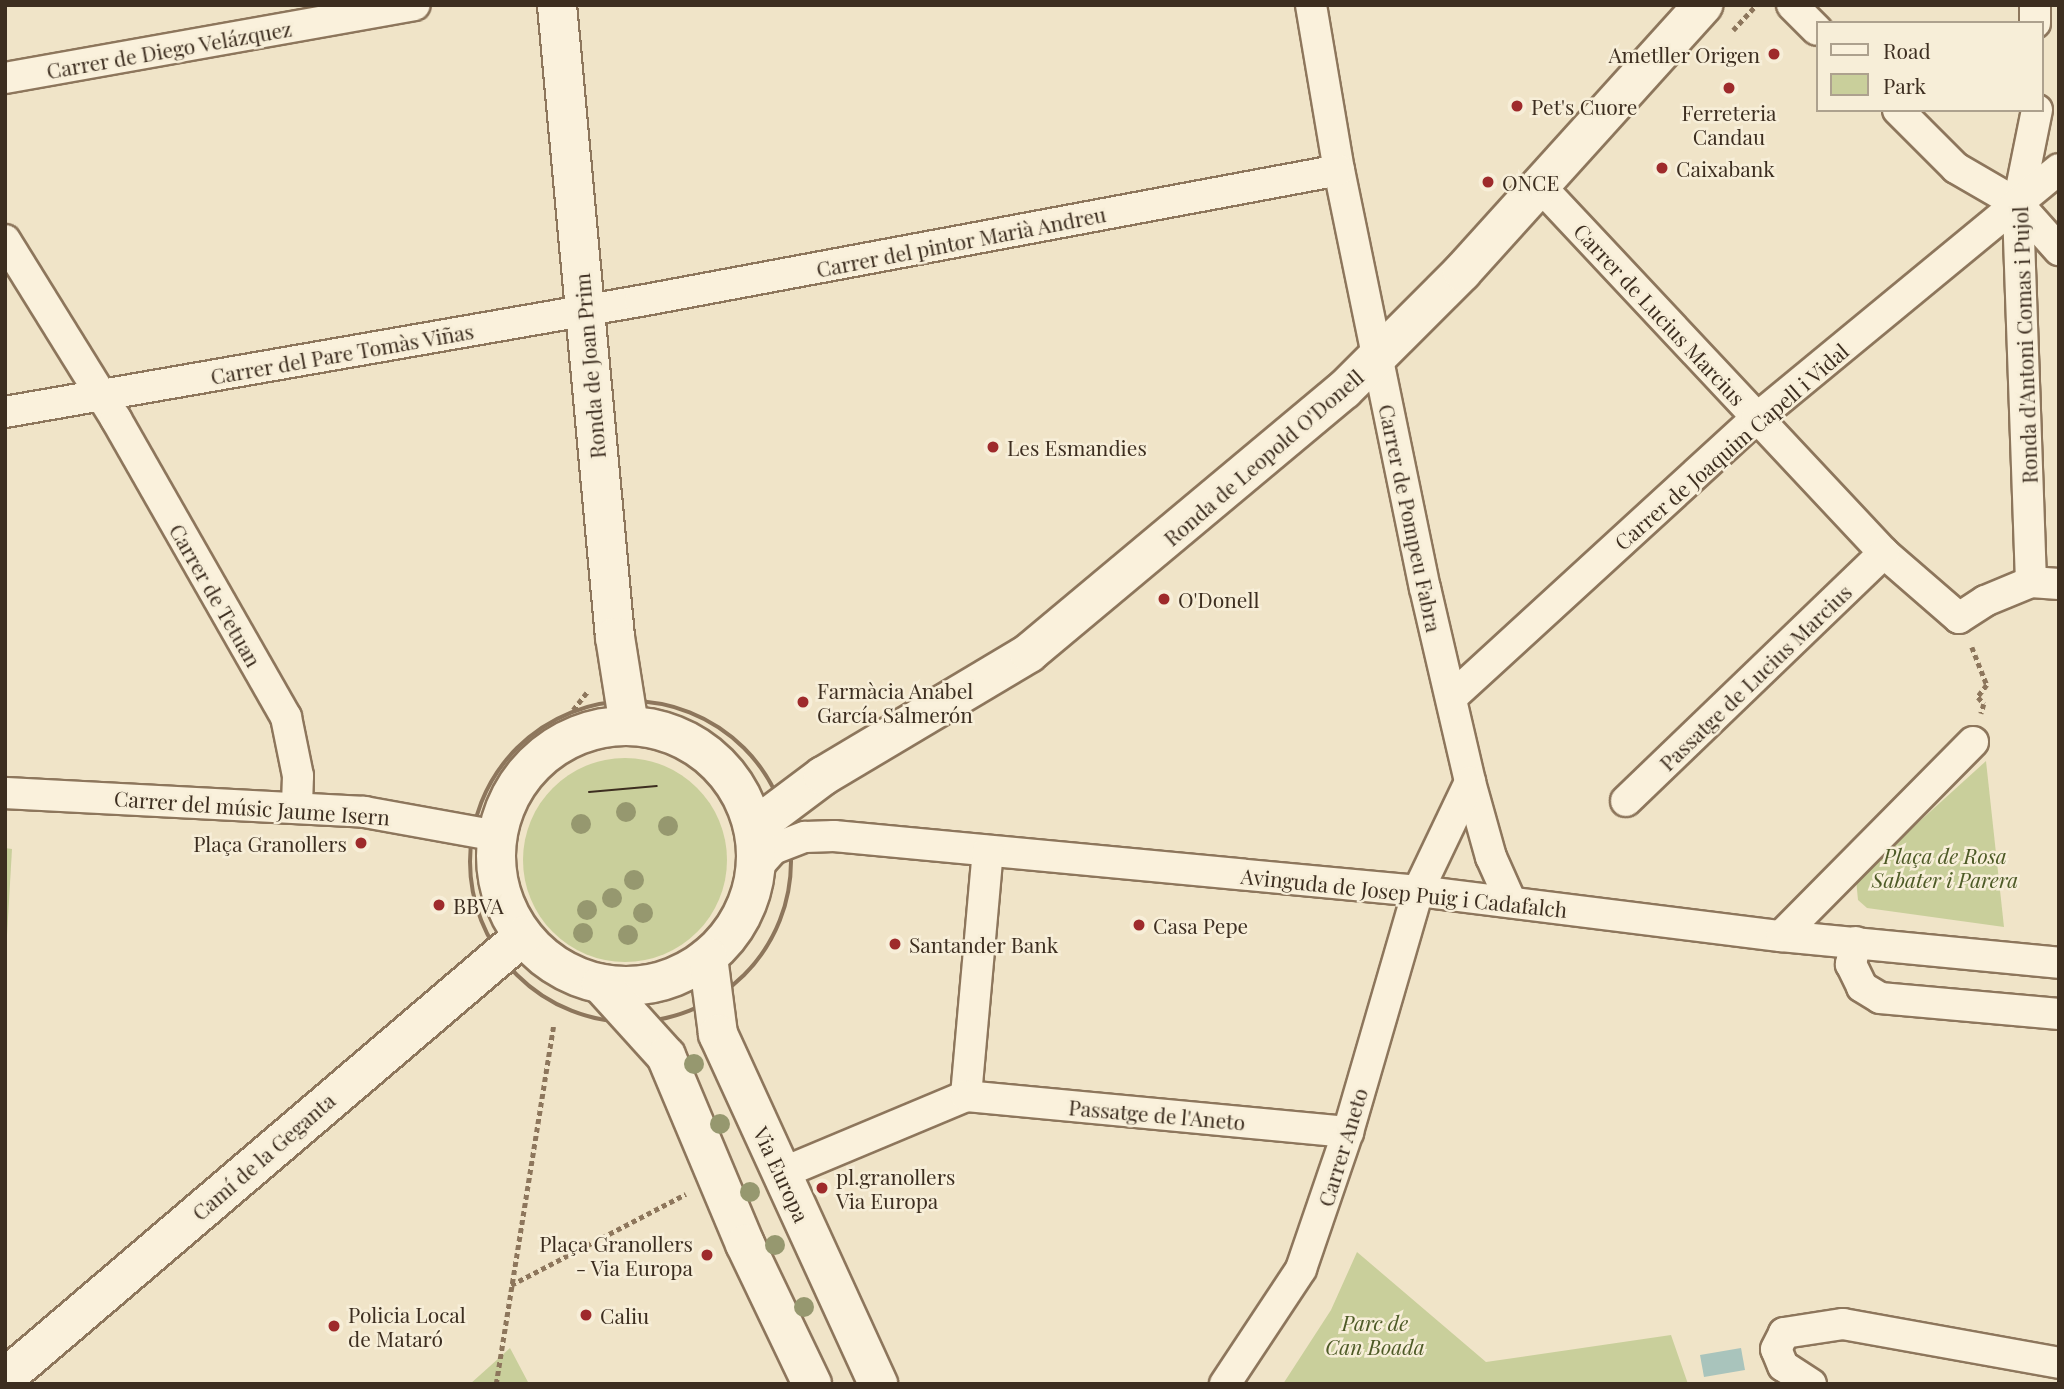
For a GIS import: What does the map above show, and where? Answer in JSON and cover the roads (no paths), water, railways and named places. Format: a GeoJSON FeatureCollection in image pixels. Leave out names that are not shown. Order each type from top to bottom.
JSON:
{"type":"FeatureCollection","features":[{"type":"Feature","properties":{"kind":"street","name":"Carrer de Diego Velázquez"},"geometry":{"type":"LineString","coordinates":[[5,78],[415,5]]}},
{"type":"Feature","properties":{"kind":"street","name":"Ronda de Joan Prim"},"geometry":{"type":"LineString","coordinates":[[556,5],[583,310],[627,713]]}},
{"type":"Feature","properties":{"kind":"street","name":"Carrer de Pompeu Fabra"},"geometry":{"type":"LineString","coordinates":[[1311,5],[1339,170],[1377,359],[1470,782],[1491,857],[1511,902]]}},
{"type":"Feature","properties":{"kind":"street","name":"Ronda de Leopold O'Donell"},"geometry":{"type":"LineString","coordinates":[[769,817],[823,776],[1029,653],[1377,359],[1540,186],[1703,5]]}},
{"type":"Feature","properties":{"kind":"street"},"geometry":{"type":"LineString","coordinates":[[1792,5],[1815,28]]}},
{"type":"Feature","properties":{"kind":"street"},"geometry":{"type":"LineString","coordinates":[[1900,112],[1956,168],[2018,204],[2059,250]]}},
{"type":"Feature","properties":{"kind":"street","name":"Ronda d'Antoni Comas i Pujol"},"geometry":{"type":"LineString","coordinates":[[2036,112],[2018,204],[2045,583]]}},
{"type":"Feature","properties":{"kind":"street","name":"Carrer de Joaquim Capell i Vidal"},"geometry":{"type":"LineString","coordinates":[[1452,697],[1757,418],[2059,169]]}},
{"type":"Feature","properties":{"kind":"street","name":"Carrer del pintor Marià Andreu"},"geometry":{"type":"LineString","coordinates":[[583,310],[1339,170]]}},
{"type":"Feature","properties":{"kind":"street","name":"Carrer de Lucius Marcius"},"geometry":{"type":"LineString","coordinates":[[1540,186],[1884,553],[1959,618],[2045,583]]}},
{"type":"Feature","properties":{"kind":"street","name":"Carrer de Tetuan"},"geometry":{"type":"LineString","coordinates":[[5,240],[100,394],[286,717],[298,776],[297,807]]}},
{"type":"Feature","properties":{"kind":"street","name":"Carrer del Pare Tomàs Viñas"},"geometry":{"type":"LineString","coordinates":[[100,394],[583,310]]}},
{"type":"Feature","properties":{"kind":"street"},"geometry":{"type":"LineString","coordinates":[[5,412],[100,394]]}},
{"type":"Feature","properties":{"kind":"street","name":"Passatge de Lucius Marcius"},"geometry":{"type":"LineString","coordinates":[[1626,801],[1884,553]]}},
{"type":"Feature","properties":{"kind":"street"},"geometry":{"type":"LineString","coordinates":[[601,984],[667,980],[708,957],[743,917],[769,817],[725,769],[699,747],[627,713],[586,732],[537,760],[513,790],[485,833],[512,946],[601,984],[666,1056],[716,1178],[812,1384]]}},
{"type":"Feature","properties":{"kind":"street"},"geometry":{"type":"LineString","coordinates":[[1781,936],[1973,742]]}},
{"type":"Feature","properties":{"kind":"street"},"geometry":{"type":"LineString","coordinates":[[1418,891],[1470,782]]}},
{"type":"Feature","properties":{"kind":"street","name":"Carrer del músic Jaume Isern"},"geometry":{"type":"LineString","coordinates":[[5,793],[297,807],[397,817],[485,833]]}},
{"type":"Feature","properties":{"kind":"street","name":"Avinguda de Josep Puig i Cadafalch"},"geometry":{"type":"LineString","coordinates":[[757,867],[774,849],[805,837],[988,851],[1418,891],[1781,936],[2059,963]]}},
{"type":"Feature","properties":{"kind":"street"},"geometry":{"type":"LineString","coordinates":[[966,1096],[988,851]]}},
{"type":"Feature","properties":{"kind":"street","name":"Carrer Aneto"},"geometry":{"type":"LineString","coordinates":[[1225,1384],[1301,1269],[1348,1132],[1418,891]]}},
{"type":"Feature","properties":{"kind":"street"},"geometry":{"type":"LineString","coordinates":[[1856,942],[1852,964],[1862,987],[1880,998],[2059,1014]]}},
{"type":"Feature","properties":{"kind":"street","name":"Camí de la Geganta"},"geometry":{"type":"LineString","coordinates":[[5,1378],[512,946]]}},
{"type":"Feature","properties":{"kind":"street","name":"Via Europa"},"geometry":{"type":"LineString","coordinates":[[708,957],[718,1034],[878,1384]]}},
{"type":"Feature","properties":{"kind":"street","name":"Passatge de l'Aneto"},"geometry":{"type":"LineString","coordinates":[[782,1173],[966,1096],[1348,1132]]}},
{"type":"Feature","properties":{"kind":"street"},"geometry":{"type":"LineString","coordinates":[[1811,1384],[1783,1366],[1776,1349],[1784,1333],[1843,1324],[2059,1363]]}},
{"type":"Feature","properties":{"kind":"water"},"geometry":{"type":"Polygon","coordinates":[[[1741,1348],[1745,1370],[1704,1377],[1700,1355],[1741,1348]]]}},
{"type":"Feature","properties":{"kind":"tram line"},"geometry":{"type":"LineString","coordinates":[[589,792],[657,786]]}},
{"type":"Feature","properties":{"kind":"place","name":"Ametller Origen"},"geometry":{"type":"Point","coordinates":[1774,54]}},
{"type":"Feature","properties":{"kind":"place","name":"Ferreteria Candau"},"geometry":{"type":"Point","coordinates":[1729,88]}},
{"type":"Feature","properties":{"kind":"place","name":"Pet's Cuore"},"geometry":{"type":"Point","coordinates":[1517,106]}},
{"type":"Feature","properties":{"kind":"place","name":"Caixabank"},"geometry":{"type":"Point","coordinates":[1662,168]}},
{"type":"Feature","properties":{"kind":"place","name":"ONCE"},"geometry":{"type":"Point","coordinates":[1488,182]}},
{"type":"Feature","properties":{"kind":"place","name":"Les Esmandies"},"geometry":{"type":"Point","coordinates":[993,447]}},
{"type":"Feature","properties":{"kind":"place","name":"O'Donell"},"geometry":{"type":"Point","coordinates":[1164,599]}},
{"type":"Feature","properties":{"kind":"place","name":"Farmàcia Anabel García Salmerón"},"geometry":{"type":"Point","coordinates":[803,702]}},
{"type":"Feature","properties":{"kind":"place","name":"Plaça Granollers"},"geometry":{"type":"Point","coordinates":[361,843]}},
{"type":"Feature","properties":{"kind":"place","name":"BBVA"},"geometry":{"type":"Point","coordinates":[439,905]}},
{"type":"Feature","properties":{"kind":"place","name":"Casa Pepe"},"geometry":{"type":"Point","coordinates":[1139,925]}},
{"type":"Feature","properties":{"kind":"place","name":"Santander Bank"},"geometry":{"type":"Point","coordinates":[895,944]}},
{"type":"Feature","properties":{"kind":"place","name":"pl.granollers Via Europa"},"geometry":{"type":"Point","coordinates":[822,1188]}},
{"type":"Feature","properties":{"kind":"place","name":"Plaça Granollers - Via Europa"},"geometry":{"type":"Point","coordinates":[707,1255]}},
{"type":"Feature","properties":{"kind":"place","name":"Caliu"},"geometry":{"type":"Point","coordinates":[586,1315]}},
{"type":"Feature","properties":{"kind":"place","name":"Policia Local de Mataró"},"geometry":{"type":"Point","coordinates":[334,1326]}},
{"type":"Feature","properties":{"kind":"park label","name":"Plaça de Rosa Sabater i Parera"},"geometry":{"type":"Point","coordinates":[1945,867]}},
{"type":"Feature","properties":{"kind":"park label","name":"Parc de Can Boada"},"geometry":{"type":"Point","coordinates":[1375,1334]}}]}
